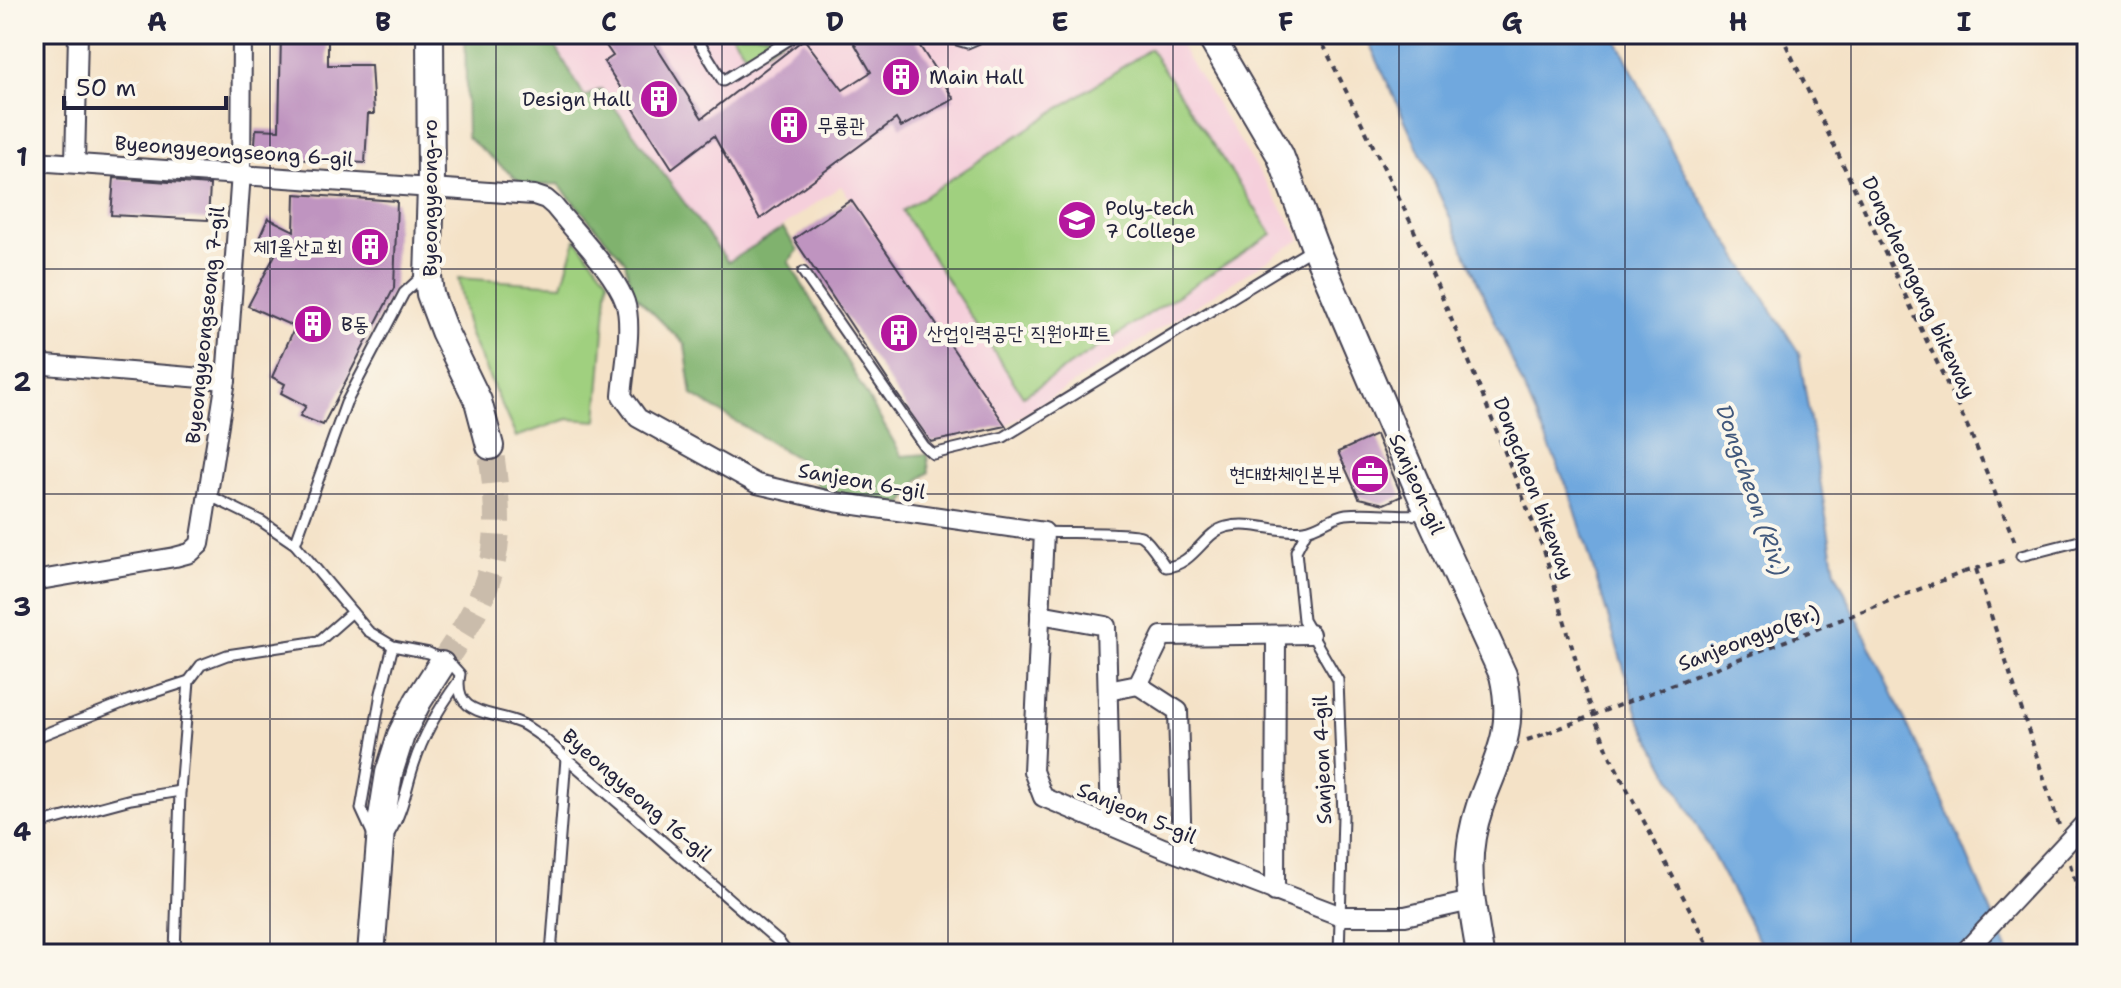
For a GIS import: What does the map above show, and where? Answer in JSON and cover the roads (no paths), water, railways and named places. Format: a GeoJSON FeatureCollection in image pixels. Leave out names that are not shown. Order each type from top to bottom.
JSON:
{"type":"FeatureCollection","features":[{"type":"Feature","properties":{"kind":"street"},"geometry":{"type":"LineString","coordinates":[[75,163],[78,34]]}},
{"type":"Feature","properties":{"kind":"street","name":"Byeongyeongseong 7-gil"},"geometry":{"type":"LineString","coordinates":[[34,581],[190,553],[200,544],[226,380],[241,173],[242,34]]}},
{"type":"Feature","properties":{"kind":"street","name":"Byeongyeong-ro"},"geometry":{"type":"LineString","coordinates":[[430,34],[430,294],[478,401],[490,446]]}},
{"type":"Feature","properties":{"kind":"street","name":"Sanjeon-gil"},"geometry":{"type":"LineString","coordinates":[[1209,34],[1280,155],[1315,248],[1429,514],[1503,675],[1507,695],[1507,732],[1472,837],[1469,865],[1471,901],[1480,954]]}},
{"type":"Feature","properties":{"kind":"street","name":"Byeongyeongseong 6-gil"},"geometry":{"type":"LineString","coordinates":[[34,161],[431,187]]}},
{"type":"Feature","properties":{"kind":"street","name":"Sanjeon 6-gil"},"geometry":{"type":"LineString","coordinates":[[431,187],[534,195],[554,206],[617,285],[626,304],[622,396],[638,418],[757,484],[835,502],[1044,532]]}},
{"type":"Feature","properties":{"kind":"street"},"geometry":{"type":"LineString","coordinates":[[34,364],[226,380]]}},
{"type":"Feature","properties":{"kind":"street","name":"Sanjeon 5-gil"},"geometry":{"type":"LineString","coordinates":[[1044,532],[1033,771],[1043,797],[1341,916],[1405,916],[1471,901]]}},
{"type":"Feature","properties":{"kind":"street"},"geometry":{"type":"LineString","coordinates":[[1040,614],[1106,626],[1111,826]]}},
{"type":"Feature","properties":{"kind":"street"},"geometry":{"type":"LineString","coordinates":[[1138,685],[1162,636],[1310,634]]}},
{"type":"Feature","properties":{"kind":"street"},"geometry":{"type":"LineString","coordinates":[[1275,892],[1276,635]]}},
{"type":"Feature","properties":{"kind":"street"},"geometry":{"type":"LineString","coordinates":[[371,954],[389,773],[418,701],[450,673]]}},
{"type":"Feature","properties":{"kind":"street"},"geometry":{"type":"LineString","coordinates":[[1108,691],[1138,685],[1178,711],[1182,855]]}},
{"type":"Feature","properties":{"kind":"street"},"geometry":{"type":"LineString","coordinates":[[1963,954],[2087,821]]}},
{"type":"Feature","properties":{"kind":"lane"},"geometry":{"type":"LineString","coordinates":[[694,34],[723,81],[798,34]]}},
{"type":"Feature","properties":{"kind":"lane"},"geometry":{"type":"LineString","coordinates":[[945,34],[967,43],[988,34]]}},
{"type":"Feature","properties":{"kind":"lane"},"geometry":{"type":"LineString","coordinates":[[803,272],[924,446],[933,454],[1004,437],[1315,248]]}},
{"type":"Feature","properties":{"kind":"lane"},"geometry":{"type":"LineString","coordinates":[[295,544],[346,403],[404,293],[418,280],[428,277]]}},
{"type":"Feature","properties":{"kind":"lane"},"geometry":{"type":"LineString","coordinates":[[208,495],[261,521],[295,544],[368,631],[393,646],[429,653],[451,664],[460,674],[450,673]]}},
{"type":"Feature","properties":{"kind":"lane","name":"Sanjeon 6-gil"},"geometry":{"type":"LineString","coordinates":[[1044,532],[1104,535],[1127,532],[1141,536],[1166,567],[1178,566],[1222,527],[1251,524],[1307,530],[1343,514],[1402,517],[1429,514]]}},
{"type":"Feature","properties":{"kind":"lane","name":"Sanjeon 4-gil"},"geometry":{"type":"LineString","coordinates":[[1307,530],[1296,551],[1303,620],[1338,680],[1343,816],[1339,954]]}},
{"type":"Feature","properties":{"kind":"lane"},"geometry":{"type":"LineString","coordinates":[[2021,556],[2087,539]]}},
{"type":"Feature","properties":{"kind":"lane"},"geometry":{"type":"LineString","coordinates":[[175,954],[180,791],[189,681],[201,665],[227,655],[319,641],[352,612]]}},
{"type":"Feature","properties":{"kind":"lane"},"geometry":{"type":"LineString","coordinates":[[380,850],[361,809],[381,693],[393,646]]}},
{"type":"Feature","properties":{"kind":"lane","name":"Byeongyeong 16-gil"},"geometry":{"type":"LineString","coordinates":[[450,673],[464,703],[478,712],[521,723],[566,758],[779,942],[788,954]]}},
{"type":"Feature","properties":{"kind":"lane"},"geometry":{"type":"LineString","coordinates":[[34,741],[130,700],[189,681]]}},
{"type":"Feature","properties":{"kind":"lane"},"geometry":{"type":"LineString","coordinates":[[551,954],[566,758]]}},
{"type":"Feature","properties":{"kind":"lane"},"geometry":{"type":"LineString","coordinates":[[34,825],[131,799],[180,791]]}},
{"type":"Feature","properties":{"kind":"water","name":"Dongcheon (Riv.)"},"geometry":{"type":"Polygon","coordinates":[[[1365,34],[1614,34],[1680,166],[1799,353],[1835,571],[1947,809],[2009,954],[1766,954],[1639,718],[1571,496],[1447,211],[1365,34]]]}},
{"type":"Feature","properties":{"kind":"tunnel"},"geometry":{"type":"LineString","coordinates":[[441,665],[475,609],[493,562],[497,511],[490,446]]}},
{"type":"Feature","properties":{"kind":"place","name":"Main Hall"},"geometry":{"type":"Point","coordinates":[901,77]}},
{"type":"Feature","properties":{"kind":"place","name":"Design Hall"},"geometry":{"type":"Point","coordinates":[659,99]}},
{"type":"Feature","properties":{"kind":"place","name":"무룡관"},"geometry":{"type":"Point","coordinates":[789,125]}},
{"type":"Feature","properties":{"kind":"place","name":"Poly-tech 7 College"},"geometry":{"type":"Point","coordinates":[1077,220]}},
{"type":"Feature","properties":{"kind":"place","name":"제1울산교회"},"geometry":{"type":"Point","coordinates":[370,247]}},
{"type":"Feature","properties":{"kind":"place","name":"B동"},"geometry":{"type":"Point","coordinates":[313,324]}},
{"type":"Feature","properties":{"kind":"place","name":"산업인력공단 직원아파트"},"geometry":{"type":"Point","coordinates":[899,333]}},
{"type":"Feature","properties":{"kind":"place","name":"현대화체인본부"},"geometry":{"type":"Point","coordinates":[1370,474]}}]}
